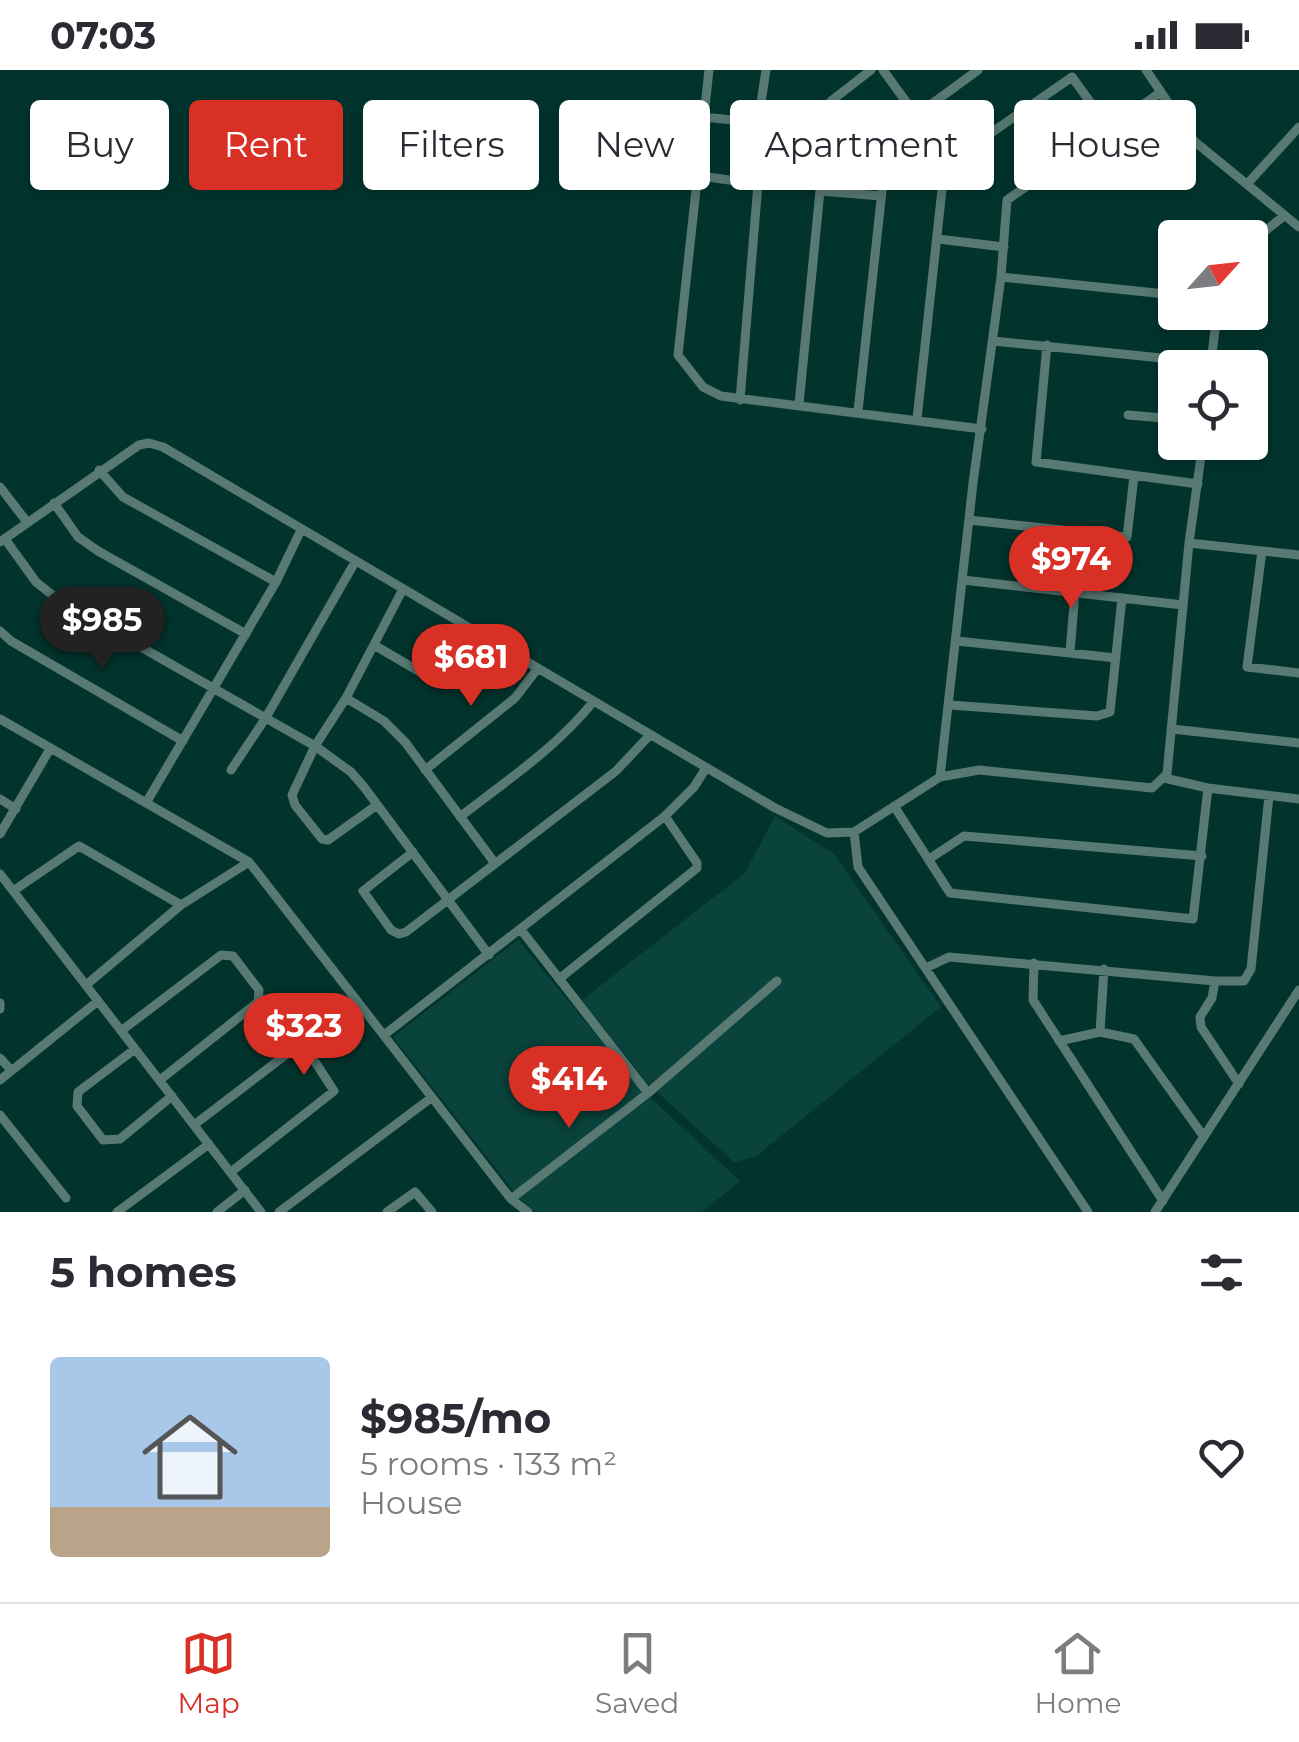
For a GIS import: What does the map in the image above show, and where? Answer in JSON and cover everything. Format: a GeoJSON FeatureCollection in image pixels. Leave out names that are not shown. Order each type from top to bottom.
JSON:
{"type":"FeatureCollection","features":[{"type":"Feature","properties":{"kind":"street"},"geometry":{"type":"LineString","coordinates":[[705,100],[709,70]]}},
{"type":"Feature","properties":{"kind":"street"},"geometry":{"type":"LineString","coordinates":[[761,100],[766,70]]}},
{"type":"Feature","properties":{"kind":"street"},"geometry":{"type":"LineString","coordinates":[[832,100],[871,70]]}},
{"type":"Feature","properties":{"kind":"street"},"geometry":{"type":"LineString","coordinates":[[883,70],[905,100]]}},
{"type":"Feature","properties":{"kind":"street"},"geometry":{"type":"LineString","coordinates":[[935,100],[978,70]]}},
{"type":"Feature","properties":{"kind":"street"},"geometry":{"type":"LineString","coordinates":[[1146,70],[1194,141],[1299,227]]}},
{"type":"Feature","properties":{"kind":"street"},"geometry":{"type":"LineString","coordinates":[[1039,100],[1072,77],[1088,100]]}},
{"type":"Feature","properties":{"kind":"street"},"geometry":{"type":"LineString","coordinates":[[1149,100],[1161,92]]}},
{"type":"Feature","properties":{"kind":"street"},"geometry":{"type":"LineString","coordinates":[[917,419],[944,171],[950,162],[1014,117]]}},
{"type":"Feature","properties":{"kind":"street"},"geometry":{"type":"LineString","coordinates":[[1248,183],[1299,127]]}},
{"type":"Feature","properties":{"kind":"street"},"geometry":{"type":"LineString","coordinates":[[710,177],[758,184],[740,400]]}},
{"type":"Feature","properties":{"kind":"street"},"geometry":{"type":"LineString","coordinates":[[698,190],[678,354],[703,387],[740,400],[799,404],[982,429]]}},
{"type":"Feature","properties":{"kind":"street"},"geometry":{"type":"LineString","coordinates":[[858,412],[882,190]]}},
{"type":"Feature","properties":{"kind":"street"},"geometry":{"type":"LineString","coordinates":[[940,777],[1007,200],[1021,190]]}},
{"type":"Feature","properties":{"kind":"street"},"geometry":{"type":"LineString","coordinates":[[799,404],[820,191],[881,196]]}},
{"type":"Feature","properties":{"kind":"street"},"geometry":{"type":"LineString","coordinates":[[1268,229],[1284,216]]}},
{"type":"Feature","properties":{"kind":"street"},"geometry":{"type":"LineString","coordinates":[[938,239],[1004,246]]}},
{"type":"Feature","properties":{"kind":"street"},"geometry":{"type":"LineString","coordinates":[[1001,277],[1158,293]]}},
{"type":"Feature","properties":{"kind":"street"},"geometry":{"type":"LineString","coordinates":[[993,341],[1158,359]]}},
{"type":"Feature","properties":{"kind":"street"},"geometry":{"type":"LineString","coordinates":[[1048,346],[1036,462],[1198,484]]}},
{"type":"Feature","properties":{"kind":"street"},"geometry":{"type":"LineString","coordinates":[[1128,415],[1158,418]]}},
{"type":"Feature","properties":{"kind":"street"},"geometry":{"type":"LineString","coordinates":[[489,955],[351,772],[316,746],[60,601],[36,582],[2,540],[100,470],[149,443],[706,768],[826,833],[854,832],[940,777],[979,770],[1152,788],[1164,778],[1201,460]]}},
{"type":"Feature","properties":{"kind":"street"},"geometry":{"type":"LineString","coordinates":[[100,470],[123,497],[276,582]]}},
{"type":"Feature","properties":{"kind":"street"},"geometry":{"type":"LineString","coordinates":[[969,520],[1127,537],[1134,476]]}},
{"type":"Feature","properties":{"kind":"street"},"geometry":{"type":"LineString","coordinates":[[1,491],[28,522]]}},
{"type":"Feature","properties":{"kind":"street"},"geometry":{"type":"LineString","coordinates":[[54,503],[78,538],[246,634]]}},
{"type":"Feature","properties":{"kind":"street"},"geometry":{"type":"LineString","coordinates":[[146,804],[276,582],[301,530]]}},
{"type":"Feature","properties":{"kind":"street"},"geometry":{"type":"LineString","coordinates":[[1189,544],[1299,556]]}},
{"type":"Feature","properties":{"kind":"street"},"geometry":{"type":"LineString","coordinates":[[1262,551],[1246,668],[1299,673]]}},
{"type":"Feature","properties":{"kind":"street"},"geometry":{"type":"LineString","coordinates":[[231,770],[356,562]]}},
{"type":"Feature","properties":{"kind":"street"},"geometry":{"type":"LineString","coordinates":[[963,580],[1183,606]]}},
{"type":"Feature","properties":{"kind":"street"},"geometry":{"type":"LineString","coordinates":[[377,806],[334,838],[322,839],[295,806],[292,795],[404,590]]}},
{"type":"Feature","properties":{"kind":"street"},"geometry":{"type":"LineString","coordinates":[[1070,652],[1074,592]]}},
{"type":"Feature","properties":{"kind":"street"},"geometry":{"type":"LineString","coordinates":[[950,705],[1097,716],[1110,712],[1122,598]]}},
{"type":"Feature","properties":{"kind":"street"},"geometry":{"type":"LineString","coordinates":[[0,631],[183,740]]}},
{"type":"Feature","properties":{"kind":"street"},"geometry":{"type":"LineString","coordinates":[[957,641],[1116,658]]}},
{"type":"Feature","properties":{"kind":"street"},"geometry":{"type":"LineString","coordinates":[[374,645],[438,683]]}},
{"type":"Feature","properties":{"kind":"street"},"geometry":{"type":"LineString","coordinates":[[425,770],[515,698],[538,668]]}},
{"type":"Feature","properties":{"kind":"street"},"geometry":{"type":"LineString","coordinates":[[346,698],[384,720],[494,862]]}},
{"type":"Feature","properties":{"kind":"street"},"geometry":{"type":"LineString","coordinates":[[460,816],[546,750],[593,702]]}},
{"type":"Feature","properties":{"kind":"street"},"geometry":{"type":"LineString","coordinates":[[0,719],[249,862],[430,1098],[511,1199],[528,1212]]}},
{"type":"Feature","properties":{"kind":"street"},"geometry":{"type":"LineString","coordinates":[[1172,729],[1299,743]]}},
{"type":"Feature","properties":{"kind":"street"},"geometry":{"type":"LineString","coordinates":[[413,852],[363,891],[382,919],[399,934],[616,771],[649,736]]}},
{"type":"Feature","properties":{"kind":"street"},"geometry":{"type":"LineString","coordinates":[[0,834],[50,749]]}},
{"type":"Feature","properties":{"kind":"street"},"geometry":{"type":"LineString","coordinates":[[384,1035],[666,816],[706,768]]}},
{"type":"Feature","properties":{"kind":"street"},"geometry":{"type":"LineString","coordinates":[[1164,778],[1208,788],[1299,799]]}},
{"type":"Feature","properties":{"kind":"street"},"geometry":{"type":"LineString","coordinates":[[894,806],[950,893],[1193,919],[1208,788]]}},
{"type":"Feature","properties":{"kind":"street"},"geometry":{"type":"LineString","coordinates":[[926,968],[949,957],[1244,981],[1251,969],[1269,796]]}},
{"type":"Feature","properties":{"kind":"street"},"geometry":{"type":"LineString","coordinates":[[0,799],[16,808]]}},
{"type":"Feature","properties":{"kind":"street"},"geometry":{"type":"LineString","coordinates":[[558,979],[697,868],[666,816]]}},
{"type":"Feature","properties":{"kind":"street"},"geometry":{"type":"LineString","coordinates":[[854,832],[858,867],[1088,1212]]}},
{"type":"Feature","properties":{"kind":"street"},"geometry":{"type":"LineString","coordinates":[[928,859],[964,836],[1202,856]]}},
{"type":"Feature","properties":{"kind":"street"},"geometry":{"type":"LineString","coordinates":[[13,891],[79,846],[182,905]]}},
{"type":"Feature","properties":{"kind":"street"},"geometry":{"type":"LineString","coordinates":[[86,985],[182,905],[249,862]]}},
{"type":"Feature","properties":{"kind":"street"},"geometry":{"type":"LineString","coordinates":[[0,874],[262,1212]]}},
{"type":"Feature","properties":{"kind":"street"},"geometry":{"type":"LineString","coordinates":[[522,931],[648,1093]]}},
{"type":"Feature","properties":{"kind":"street"},"geometry":{"type":"LineString","coordinates":[[122,1031],[221,955],[234,956],[259,990],[258,1002],[160,1080]]}},
{"type":"Feature","properties":{"kind":"street"},"geometry":{"type":"LineString","coordinates":[[1034,963],[1032,1000],[1163,1201]]}},
{"type":"Feature","properties":{"kind":"street"},"geometry":{"type":"LineString","coordinates":[[1100,1032],[1104,969]]}},
{"type":"Feature","properties":{"kind":"street"},"geometry":{"type":"LineString","coordinates":[[511,1199],[648,1093],[777,981]]}},
{"type":"Feature","properties":{"kind":"street"},"geometry":{"type":"LineString","coordinates":[[1214,981],[1212,998],[1200,1017],[1201,1027],[1239,1084]]}},
{"type":"Feature","properties":{"kind":"street"},"geometry":{"type":"LineString","coordinates":[[1155,1212],[1299,990]]}},
{"type":"Feature","properties":{"kind":"street"},"geometry":{"type":"LineString","coordinates":[[0,1080],[98,1000]]}},
{"type":"Feature","properties":{"kind":"street"},"geometry":{"type":"LineString","coordinates":[[1059,1041],[1100,1032],[1134,1039],[1204,1137]]}},
{"type":"Feature","properties":{"kind":"street"},"geometry":{"type":"LineString","coordinates":[[194,1124],[296,1047],[303,1046],[308,1051],[333,1085],[332,1095],[231,1172]]}},
{"type":"Feature","properties":{"kind":"street"},"geometry":{"type":"LineString","coordinates":[[135,1049],[78,1092],[77,1106],[102,1140],[120,1139],[172,1096]]}},
{"type":"Feature","properties":{"kind":"street"},"geometry":{"type":"LineString","coordinates":[[0,1058],[12,1070]]}},
{"type":"Feature","properties":{"kind":"street"},"geometry":{"type":"LineString","coordinates":[[279,1212],[430,1098]]}},
{"type":"Feature","properties":{"kind":"street"},"geometry":{"type":"LineString","coordinates":[[0,1115],[66,1198]]}},
{"type":"Feature","properties":{"kind":"street"},"geometry":{"type":"LineString","coordinates":[[117,1212],[209,1144]]}},
{"type":"Feature","properties":{"kind":"street"},"geometry":{"type":"LineString","coordinates":[[217,1212],[244,1190]]}},
{"type":"Feature","properties":{"kind":"street"},"geometry":{"type":"LineString","coordinates":[[387,1212],[415,1192],[432,1212]]}},
{"type":"Feature","properties":{"kind":"shaded area"},"geometry":{"type":"Polygon","coordinates":[[[775,816],[834,854],[941,1007],[755,1157],[734,1162],[646,1082],[582,1000],[745,873],[775,816]]]}},
{"type":"Feature","properties":{"kind":"shaded area"},"geometry":{"type":"Polygon","coordinates":[[[518,940],[641,1089],[740,1181],[702,1212],[536,1212],[520,1199],[393,1037],[518,940]]]}}]}
